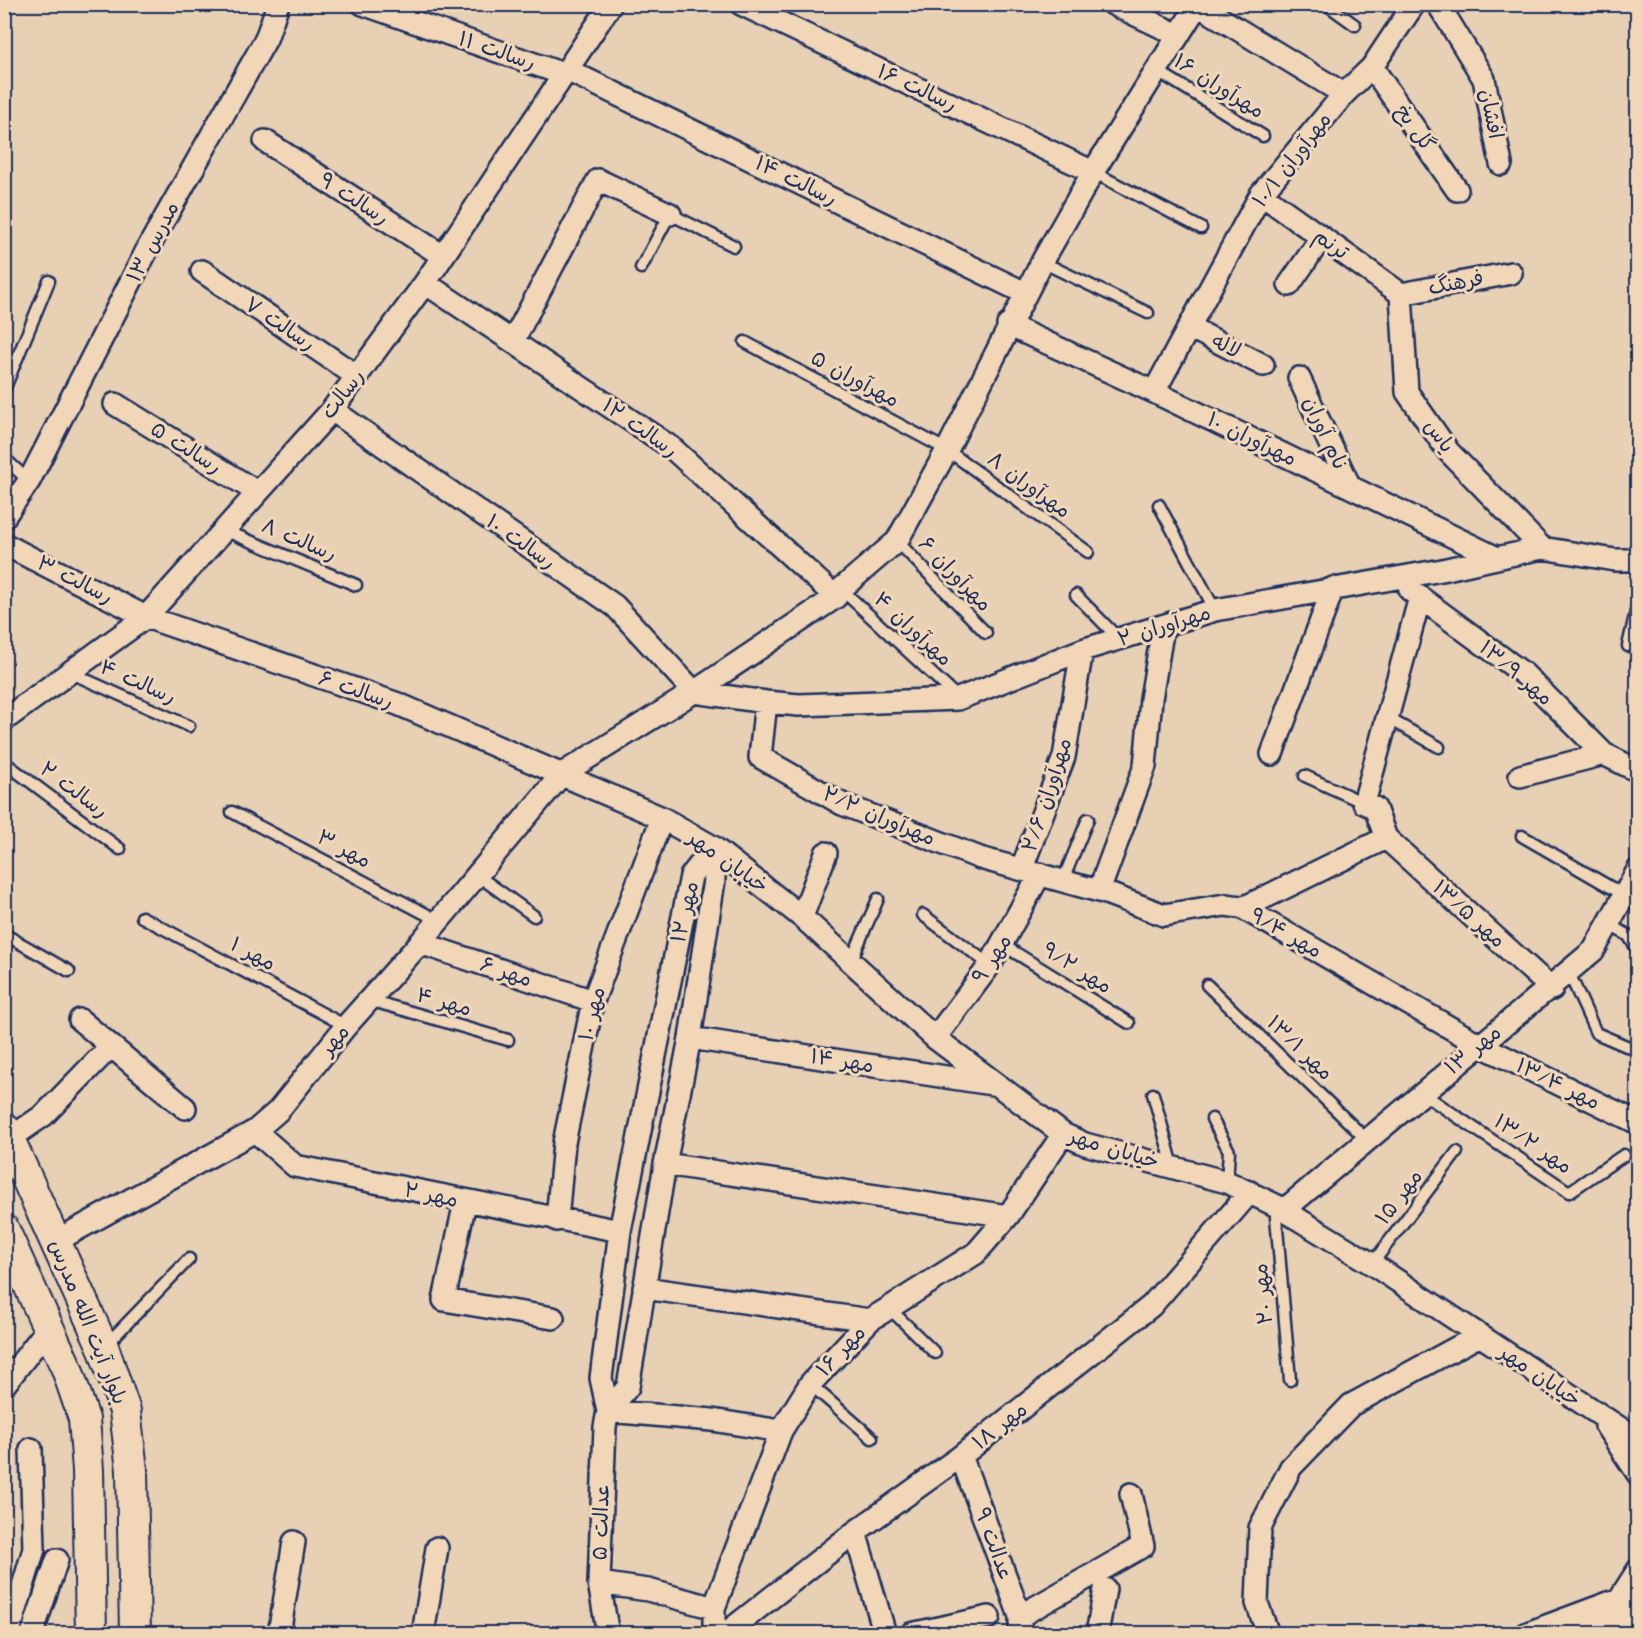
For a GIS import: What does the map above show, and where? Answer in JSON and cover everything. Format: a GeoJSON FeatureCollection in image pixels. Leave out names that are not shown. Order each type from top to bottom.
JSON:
{"type":"FeatureCollection","features":[{"type":"Feature","properties":{"kind":"main road","name":"بلوار آیت الله مدرس"},"geometry":{"type":"LineString","coordinates":[[7,1133],[103,1347],[125,1411],[132,1470],[135,1634]]}},
{"type":"Feature","properties":{"kind":"main road","name":"بلوار آیت الله مدرس"},"geometry":{"type":"LineString","coordinates":[[4,1230],[67,1369],[84,1419],[91,1634]]}},
{"type":"Feature","properties":{"kind":"street","name":"مدرس ۱۳"},"geometry":{"type":"LineString","coordinates":[[4,517],[29,481],[148,248],[266,39],[278,4]]}},
{"type":"Feature","properties":{"kind":"street","name":"رسالت ۱۱"},"geometry":{"type":"LineString","coordinates":[[363,4],[565,72]]}},
{"type":"Feature","properties":{"kind":"street","name":"رسالت"},"geometry":{"type":"LineString","coordinates":[[4,720],[146,616],[226,531],[257,492],[332,411],[425,283],[611,4]]}},
{"type":"Feature","properties":{"kind":"street","name":"رسالت ۱۶"},"geometry":{"type":"LineString","coordinates":[[741,4],[1093,172]]}},
{"type":"Feature","properties":{"kind":"street"},"geometry":{"type":"LineString","coordinates":[[1113,4],[1178,35]]}},
{"type":"Feature","properties":{"kind":"street","name":"مهرآوران ۱۰/۱"},"geometry":{"type":"LineString","coordinates":[[1154,392],[1261,194],[1344,94],[1372,67],[1414,4]]}},
{"type":"Feature","properties":{"kind":"street","name":"افشان"},"geometry":{"type":"LineString","coordinates":[[1438,4],[1484,79],[1501,164]]}},
{"type":"Feature","properties":{"kind":"street"},"geometry":{"type":"LineString","coordinates":[[897,541],[947,450],[1025,292],[1093,172],[1155,70],[1198,5],[1344,94]]}},
{"type":"Feature","properties":{"kind":"street","name":"گل یخ"},"geometry":{"type":"LineString","coordinates":[[1372,67],[1457,190]]}},
{"type":"Feature","properties":{"kind":"street","name":"رسالت ۱۴"},"geometry":{"type":"LineString","coordinates":[[565,72],[1025,292]]}},
{"type":"Feature","properties":{"kind":"street","name":"رسالت ۹"},"geometry":{"type":"LineString","coordinates":[[265,141],[443,256]]}},
{"type":"Feature","properties":{"kind":"street"},"geometry":{"type":"LineString","coordinates":[[513,341],[598,180],[670,214]]}},
{"type":"Feature","properties":{"kind":"street","name":"ترنم"},"geometry":{"type":"LineString","coordinates":[[1261,194],[1401,294]]}},
{"type":"Feature","properties":{"kind":"street"},"geometry":{"type":"LineString","coordinates":[[1289,285],[1322,237]]}},
{"type":"Feature","properties":{"kind":"street","name":"رسالت ۷"},"geometry":{"type":"LineString","coordinates":[[202,271],[358,377]]}},
{"type":"Feature","properties":{"kind":"street","name":"فرهنگ"},"geometry":{"type":"LineString","coordinates":[[1401,294],[1511,273]]}},
{"type":"Feature","properties":{"kind":"street","name":"رسالت ۱۲"},"geometry":{"type":"LineString","coordinates":[[425,283],[672,448],[839,593]]}},
{"type":"Feature","properties":{"kind":"street","name":"یاس"},"geometry":{"type":"LineString","coordinates":[[1401,294],[1407,392],[1448,451],[1542,548]]}},
{"type":"Feature","properties":{"kind":"street","name":"مهرآوران ۱۰"},"geometry":{"type":"LineString","coordinates":[[1008,325],[1154,392],[1495,557]]}},
{"type":"Feature","properties":{"kind":"street","name":"لاله"},"geometry":{"type":"LineString","coordinates":[[1189,327],[1263,365]]}},
{"type":"Feature","properties":{"kind":"street","name":"نام آوران"},"geometry":{"type":"LineString","coordinates":[[1299,378],[1350,487]]}},
{"type":"Feature","properties":{"kind":"street","name":"رسالت ۵"},"geometry":{"type":"LineString","coordinates":[[115,404],[257,492]]}},
{"type":"Feature","properties":{"kind":"street","name":"رسالت ۱۰"},"geometry":{"type":"LineString","coordinates":[[332,411],[615,606],[694,692]]}},
{"type":"Feature","properties":{"kind":"street","name":"مهر"},"geometry":{"type":"LineString","coordinates":[[56,1241],[255,1131],[278,1111],[346,1026],[439,921],[562,774],[694,692],[839,593],[897,541]]}},
{"type":"Feature","properties":{"kind":"street","name":"رسالت ۳"},"geometry":{"type":"LineString","coordinates":[[4,544],[146,616]]}},
{"type":"Feature","properties":{"kind":"street","name":"مهرآوران ۲"},"geometry":{"type":"LineString","coordinates":[[694,692],[799,705],[958,699],[1082,650],[1163,627],[1215,609],[1393,576],[1442,570],[1542,548],[1615,560],[1638,560]]}},
{"type":"Feature","properties":{"kind":"street","name":"مهر ۱۳/۹"},"geometry":{"type":"LineString","coordinates":[[1393,576],[1524,674],[1604,754],[1638,771]]}},
{"type":"Feature","properties":{"kind":"street"},"geometry":{"type":"LineString","coordinates":[[1272,754],[1333,588]]}},
{"type":"Feature","properties":{"kind":"street"},"geometry":{"type":"LineString","coordinates":[[1243,908],[1386,838],[1375,808],[1364,803],[1420,597]]}},
{"type":"Feature","properties":{"kind":"street","name":"رسالت ۶"},"geometry":{"type":"LineString","coordinates":[[146,616],[398,704],[562,774]]}},
{"type":"Feature","properties":{"kind":"street"},"geometry":{"type":"LineString","coordinates":[[1099,891],[1145,766],[1151,699],[1163,627]]}},
{"type":"Feature","properties":{"kind":"street","name":"مهرآوران ۲/۶"},"geometry":{"type":"LineString","coordinates":[[1031,871],[1064,757],[1082,650]]}},
{"type":"Feature","properties":{"kind":"street","name":"مهرآوران ۲/۲"},"geometry":{"type":"LineString","coordinates":[[766,702],[760,757],[842,804],[980,858],[1031,871]]}},
{"type":"Feature","properties":{"kind":"street"},"geometry":{"type":"LineString","coordinates":[[1520,776],[1604,754]]}},
{"type":"Feature","properties":{"kind":"street","name":"خیابان مهر"},"geometry":{"type":"LineString","coordinates":[[562,774],[662,818],[713,847],[802,916],[935,1038],[993,1084],[1063,1134],[1085,1144],[1227,1182],[1280,1207],[1372,1264],[1638,1440]]}},
{"type":"Feature","properties":{"kind":"street","name":"مهر ۱۰"},"geometry":{"type":"LineString","coordinates":[[557,1220],[564,1143],[593,1001],[662,818]]}},
{"type":"Feature","properties":{"kind":"street","name":"مهر ۱۳/۵"},"geometry":{"type":"LineString","coordinates":[[1386,838],[1552,989]]}},
{"type":"Feature","properties":{"kind":"street","name":"مهر ۱۲"},"geometry":{"type":"LineString","coordinates":[[608,1411],[628,1387],[665,1164],[690,1038],[714,880],[713,847]]}},
{"type":"Feature","properties":{"kind":"street","name":"مهر ۱۲"},"geometry":{"type":"LineString","coordinates":[[608,1411],[601,1378],[620,1231],[691,876],[713,847]]}},
{"type":"Feature","properties":{"kind":"street"},"geometry":{"type":"LineString","coordinates":[[802,916],[826,853]]}},
{"type":"Feature","properties":{"kind":"street","name":"مهر ۱۳"},"geometry":{"type":"LineString","coordinates":[[1280,1207],[1479,1045],[1552,989],[1594,950],[1638,870]]}},
{"type":"Feature","properties":{"kind":"street","name":"مهر ۹/۴"},"geometry":{"type":"LineString","coordinates":[[1031,871],[1099,891],[1164,915],[1225,905],[1243,908],[1479,1045]]}},
{"type":"Feature","properties":{"kind":"street","name":"مهر ۹"},"geometry":{"type":"LineString","coordinates":[[935,1038],[1003,945],[1031,871]]}},
{"type":"Feature","properties":{"kind":"street","name":"مهر ۶"},"geometry":{"type":"LineString","coordinates":[[420,943],[593,1001]]}},
{"type":"Feature","properties":{"kind":"street"},"geometry":{"type":"LineString","coordinates":[[80,1020],[185,1108]]}},
{"type":"Feature","properties":{"kind":"street","name":"مهر ۱۴"},"geometry":{"type":"LineString","coordinates":[[690,1038],[993,1084]]}},
{"type":"Feature","properties":{"kind":"street","name":"مهر ۱۳/۴"},"geometry":{"type":"LineString","coordinates":[[1479,1045],[1638,1123]]}},
{"type":"Feature","properties":{"kind":"street"},"geometry":{"type":"LineString","coordinates":[[7,1133],[44,1115],[110,1047]]}},
{"type":"Feature","properties":{"kind":"street","name":"مهر ۲"},"geometry":{"type":"LineString","coordinates":[[255,1131],[295,1166],[465,1202],[620,1231]]}},
{"type":"Feature","properties":{"kind":"street","name":"مهر ۱۶"},"geometry":{"type":"LineString","coordinates":[[714,1634],[714,1608],[781,1431],[810,1384],[870,1320],[976,1253],[1008,1216],[1063,1134]]}},
{"type":"Feature","properties":{"kind":"street"},"geometry":{"type":"LineString","coordinates":[[665,1164],[1008,1216]]}},
{"type":"Feature","properties":{"kind":"street","name":"مهر ۱۸"},"geometry":{"type":"LineString","coordinates":[[737,1630],[855,1532],[961,1456],[1151,1306],[1250,1192]]}},
{"type":"Feature","properties":{"kind":"street"},"geometry":{"type":"LineString","coordinates":[[628,1194],[660,1200]]}},
{"type":"Feature","properties":{"kind":"street"},"geometry":{"type":"LineString","coordinates":[[465,1202],[444,1300],[553,1318]]}},
{"type":"Feature","properties":{"kind":"street"},"geometry":{"type":"LineString","coordinates":[[644,1288],[870,1320]]}},
{"type":"Feature","properties":{"kind":"street"},"geometry":{"type":"LineString","coordinates":[[4,1384],[48,1327]]}},
{"type":"Feature","properties":{"kind":"street"},"geometry":{"type":"LineString","coordinates":[[1268,1634],[1257,1603],[1260,1528],[1292,1467],[1351,1406],[1480,1335]]}},
{"type":"Feature","properties":{"kind":"street"},"geometry":{"type":"LineString","coordinates":[[608,1411],[712,1420],[781,1431]]}},
{"type":"Feature","properties":{"kind":"street","name":"عدالت ۵"},"geometry":{"type":"LineString","coordinates":[[608,1411],[605,1427],[599,1583],[608,1634]]}},
{"type":"Feature","properties":{"kind":"street"},"geometry":{"type":"LineString","coordinates":[[1599,1416],[1622,1446],[1638,1474]]}},
{"type":"Feature","properties":{"kind":"street"},"geometry":{"type":"LineString","coordinates":[[11,1626],[34,1549],[31,1449]]}},
{"type":"Feature","properties":{"kind":"street","name":"عدالت ۹"},"geometry":{"type":"LineString","coordinates":[[961,1456],[1020,1625]]}},
{"type":"Feature","properties":{"kind":"street"},"geometry":{"type":"LineString","coordinates":[[1020,1625],[1143,1546],[1131,1494]]}},
{"type":"Feature","properties":{"kind":"street"},"geometry":{"type":"LineString","coordinates":[[855,1532],[885,1634]]}},
{"type":"Feature","properties":{"kind":"street"},"geometry":{"type":"LineString","coordinates":[[279,1634],[294,1542]]}},
{"type":"Feature","properties":{"kind":"street"},"geometry":{"type":"LineString","coordinates":[[423,1634],[437,1548]]}},
{"type":"Feature","properties":{"kind":"street"},"geometry":{"type":"LineString","coordinates":[[34,1549],[57,1560],[90,1558]]}},
{"type":"Feature","properties":{"kind":"street"},"geometry":{"type":"LineString","coordinates":[[32,1634],[57,1560]]}},
{"type":"Feature","properties":{"kind":"street"},"geometry":{"type":"LineString","coordinates":[[1618,1601],[1638,1570]]}},
{"type":"Feature","properties":{"kind":"street"},"geometry":{"type":"LineString","coordinates":[[599,1583],[648,1590],[714,1608]]}},
{"type":"Feature","properties":{"kind":"street"},"geometry":{"type":"LineString","coordinates":[[1097,1634],[1105,1589]]}},
{"type":"Feature","properties":{"kind":"street"},"geometry":{"type":"LineString","coordinates":[[1525,1634],[1638,1592]]}},
{"type":"Feature","properties":{"kind":"street"},"geometry":{"type":"LineString","coordinates":[[1584,1634],[1638,1614]]}},
{"type":"Feature","properties":{"kind":"street"},"geometry":{"type":"LineString","coordinates":[[911,1634],[989,1617]]}},
{"type":"Feature","properties":{"kind":"lane"},"geometry":{"type":"LineString","coordinates":[[1326,4],[1355,25]]}},
{"type":"Feature","properties":{"kind":"lane","name":"مهرآوران ۱۶"},"geometry":{"type":"LineString","coordinates":[[1155,70],[1263,136]]}},
{"type":"Feature","properties":{"kind":"lane"},"geometry":{"type":"LineString","coordinates":[[1093,172],[1201,228]]}},
{"type":"Feature","properties":{"kind":"lane"},"geometry":{"type":"LineString","coordinates":[[641,268],[670,214],[734,246]]}},
{"type":"Feature","properties":{"kind":"lane"},"geometry":{"type":"LineString","coordinates":[[1042,262],[1148,313]]}},
{"type":"Feature","properties":{"kind":"lane"},"geometry":{"type":"LineString","coordinates":[[4,390],[49,281]]}},
{"type":"Feature","properties":{"kind":"lane","name":"مهرآوران ۵"},"geometry":{"type":"LineString","coordinates":[[745,342],[947,450]]}},
{"type":"Feature","properties":{"kind":"lane","name":"مهرآوران ۸"},"geometry":{"type":"LineString","coordinates":[[947,450],[1088,552]]}},
{"type":"Feature","properties":{"kind":"lane"},"geometry":{"type":"LineString","coordinates":[[4,458],[29,481]]}},
{"type":"Feature","properties":{"kind":"lane"},"geometry":{"type":"LineString","coordinates":[[1159,505],[1215,609]]}},
{"type":"Feature","properties":{"kind":"lane","name":"رسالت ۸"},"geometry":{"type":"LineString","coordinates":[[226,531],[356,585]]}},
{"type":"Feature","properties":{"kind":"lane","name":"مهرآوران ۶"},"geometry":{"type":"LineString","coordinates":[[897,541],[986,633]]}},
{"type":"Feature","properties":{"kind":"lane","name":"مهرآوران ۴"},"geometry":{"type":"LineString","coordinates":[[839,593],[958,699]]}},
{"type":"Feature","properties":{"kind":"lane"},"geometry":{"type":"LineString","coordinates":[[1076,595],[1119,639]]}},
{"type":"Feature","properties":{"kind":"lane"},"geometry":{"type":"LineString","coordinates":[[1628,646],[1638,603]]}},
{"type":"Feature","properties":{"kind":"lane","name":"رسالت ۴"},"geometry":{"type":"LineString","coordinates":[[71,673],[189,726]]}},
{"type":"Feature","properties":{"kind":"lane"},"geometry":{"type":"LineString","coordinates":[[1386,716],[1439,747]]}},
{"type":"Feature","properties":{"kind":"lane","name":"رسالت ۲"},"geometry":{"type":"LineString","coordinates":[[4,762],[120,849]]}},
{"type":"Feature","properties":{"kind":"lane"},"geometry":{"type":"LineString","coordinates":[[1305,776],[1364,803]]}},
{"type":"Feature","properties":{"kind":"lane","name":"مهر ۳"},"geometry":{"type":"LineString","coordinates":[[232,812],[439,921]]}},
{"type":"Feature","properties":{"kind":"lane"},"geometry":{"type":"LineString","coordinates":[[1063,880],[1088,819]]}},
{"type":"Feature","properties":{"kind":"lane"},"geometry":{"type":"LineString","coordinates":[[1522,836],[1624,895]]}},
{"type":"Feature","properties":{"kind":"lane"},"geometry":{"type":"LineString","coordinates":[[477,875],[534,916]]}},
{"type":"Feature","properties":{"kind":"lane"},"geometry":{"type":"LineString","coordinates":[[851,961],[878,899]]}},
{"type":"Feature","properties":{"kind":"lane"},"geometry":{"type":"LineString","coordinates":[[923,915],[990,965]]}},
{"type":"Feature","properties":{"kind":"lane","name":"مهر ۱"},"geometry":{"type":"LineString","coordinates":[[142,917],[346,1026]]}},
{"type":"Feature","properties":{"kind":"lane"},"geometry":{"type":"LineString","coordinates":[[1609,925],[1633,936],[1638,950]]}},
{"type":"Feature","properties":{"kind":"lane"},"geometry":{"type":"LineString","coordinates":[[4,934],[69,971]]}},
{"type":"Feature","properties":{"kind":"lane","name":"مهر ۹/۲"},"geometry":{"type":"LineString","coordinates":[[1003,945],[1129,1023]]}},
{"type":"Feature","properties":{"kind":"lane"},"geometry":{"type":"LineString","coordinates":[[1569,973],[1596,1033],[1638,1051]]}},
{"type":"Feature","properties":{"kind":"lane","name":"مهر ۱۳/۱"},"geometry":{"type":"LineString","coordinates":[[1207,985],[1366,1138]]}},
{"type":"Feature","properties":{"kind":"lane","name":"مهر ۴"},"geometry":{"type":"LineString","coordinates":[[369,1000],[508,1040]]}},
{"type":"Feature","properties":{"kind":"lane","name":"مهر ۱۳/۲"},"geometry":{"type":"LineString","coordinates":[[1421,1092],[1569,1192],[1624,1155]]}},
{"type":"Feature","properties":{"kind":"lane"},"geometry":{"type":"LineString","coordinates":[[1153,1094],[1173,1166]]}},
{"type":"Feature","properties":{"kind":"lane"},"geometry":{"type":"LineString","coordinates":[[1212,1119],[1229,1151],[1227,1182]]}},
{"type":"Feature","properties":{"kind":"lane","name":"مهر ۱۵"},"geometry":{"type":"LineString","coordinates":[[1372,1264],[1457,1152]]}},
{"type":"Feature","properties":{"kind":"lane","name":"مهر ۲۰"},"geometry":{"type":"LineString","coordinates":[[1280,1207],[1290,1380]]}},
{"type":"Feature","properties":{"kind":"lane"},"geometry":{"type":"LineString","coordinates":[[103,1347],[189,1258]]}},
{"type":"Feature","properties":{"kind":"lane"},"geometry":{"type":"LineString","coordinates":[[888,1307],[935,1353]]}},
{"type":"Feature","properties":{"kind":"lane"},"geometry":{"type":"LineString","coordinates":[[810,1384],[872,1438]]}}]}
